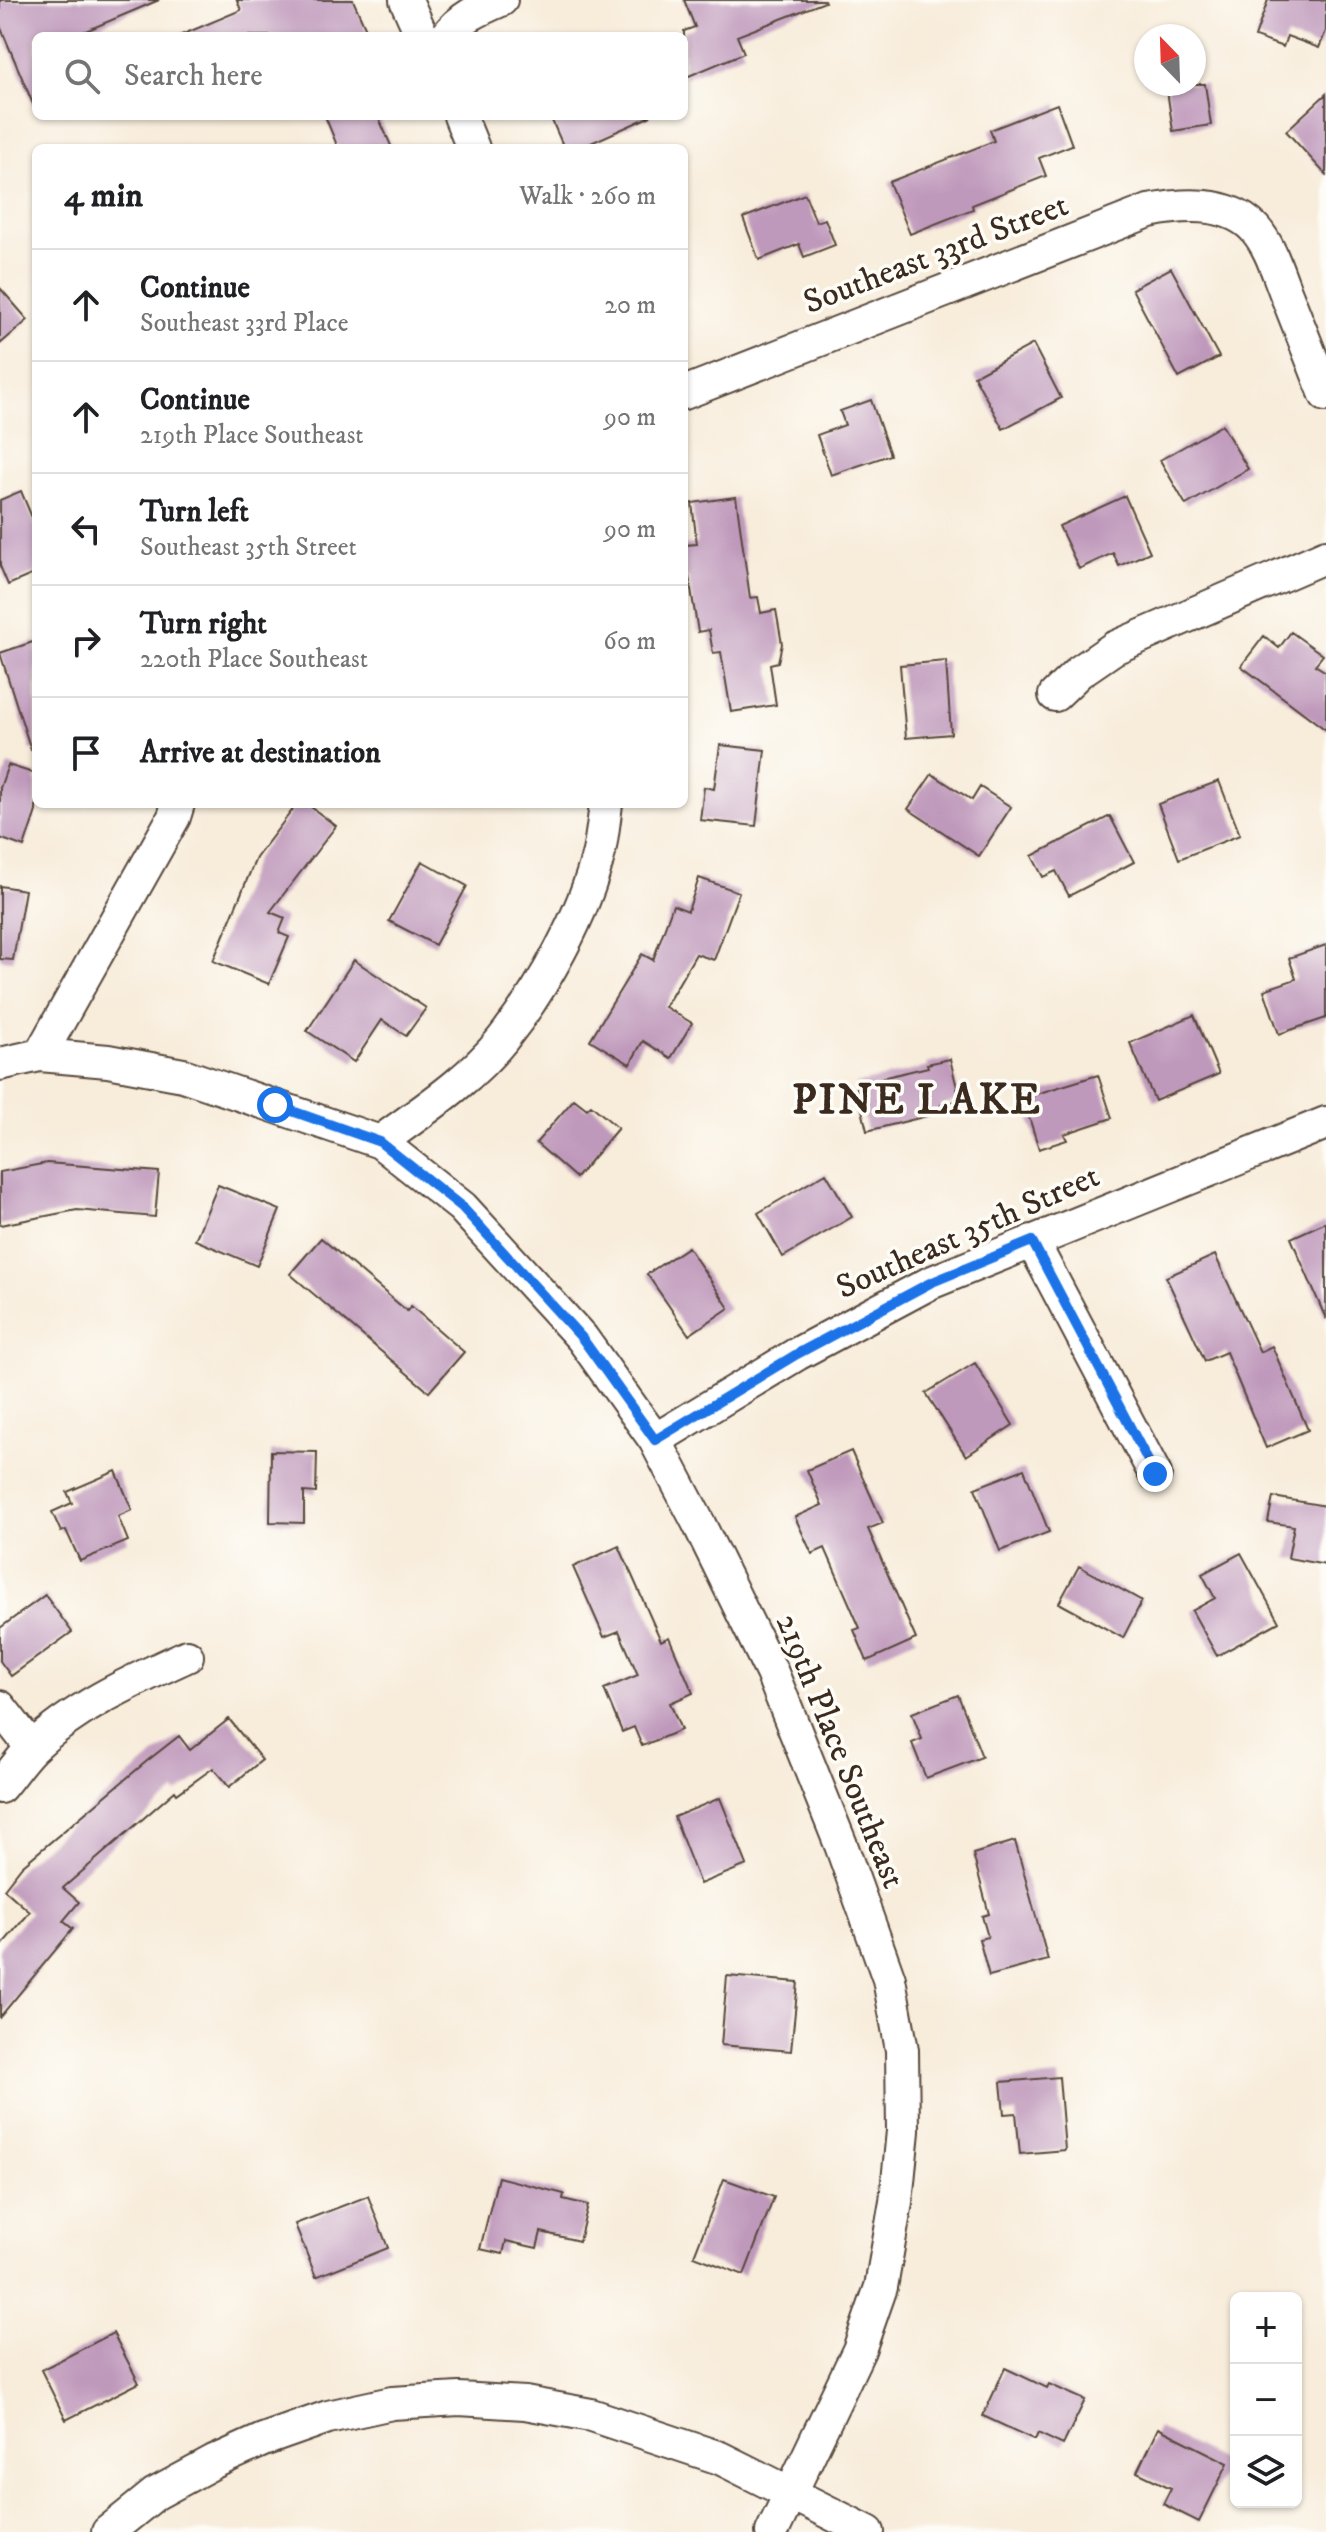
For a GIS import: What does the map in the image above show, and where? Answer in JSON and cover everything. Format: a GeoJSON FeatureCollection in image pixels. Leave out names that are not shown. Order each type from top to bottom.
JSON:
{"type":"FeatureCollection","features":[{"type":"Feature","properties":{"kind":"street"},"geometry":{"type":"LineString","coordinates":[[406,0],[420,32]]}},
{"type":"Feature","properties":{"kind":"street"},"geometry":{"type":"LineString","coordinates":[[450,32],[457,23],[501,0]]}},
{"type":"Feature","properties":{"kind":"street"},"geometry":{"type":"LineString","coordinates":[[462,120],[471,144]]}},
{"type":"Feature","properties":{"kind":"street","name":"Southeast 33rd Street"},"geometry":{"type":"LineString","coordinates":[[688,391],[1149,211],[1196,205],[1237,216],[1255,229],[1270,251],[1326,395]]}},
{"type":"Feature","properties":{"kind":"street"},"geometry":{"type":"LineString","coordinates":[[1055,695],[1079,672],[1114,648],[1326,556]]}},
{"type":"Feature","properties":{"kind":"street"},"geometry":{"type":"LineString","coordinates":[[40,1055],[177,808]]}},
{"type":"Feature","properties":{"kind":"street"},"geometry":{"type":"LineString","coordinates":[[380,1142],[451,1089],[500,1042],[541,985],[575,920],[599,853],[605,808]]}},
{"type":"Feature","properties":{"kind":"street","name":"219th Place Southeast"},"geometry":{"type":"LineString","coordinates":[[0,1064],[40,1055],[108,1061],[183,1075],[380,1142],[462,1207],[519,1266],[582,1338],[655,1440],[772,1673],[841,1845],[889,1979],[902,2050],[903,2131],[896,2202],[881,2287],[859,2350],[772,2532]]}},
{"type":"Feature","properties":{"kind":"street","name":"Southeast 35th Street"},"geometry":{"type":"LineString","coordinates":[[655,1440],[797,1354],[930,1283],[1326,1123]]}},
{"type":"Feature","properties":{"kind":"street"},"geometry":{"type":"LineString","coordinates":[[1032,1241],[1155,1474]]}},
{"type":"Feature","properties":{"kind":"street"},"geometry":{"type":"LineString","coordinates":[[0,1787],[32,1748],[66,1721],[111,1691],[187,1656]]}},
{"type":"Feature","properties":{"kind":"street"},"geometry":{"type":"LineString","coordinates":[[0,1707],[32,1748]]}},
{"type":"Feature","properties":{"kind":"street"},"geometry":{"type":"LineString","coordinates":[[108,2532],[155,2494],[263,2440],[328,2417],[392,2403],[459,2399],[525,2403],[591,2415],[720,2458],[868,2532]]}},
{"type":"Feature","properties":{"kind":"building"},"geometry":{"type":"Polygon","coordinates":[[[0,0],[159,0],[83,32],[32,32],[32,102],[0,26],[0,0]]]}},
{"type":"Feature","properties":{"kind":"building"},"geometry":{"type":"Polygon","coordinates":[[[237,0],[353,0],[367,32],[189,32],[241,10],[237,0]]]}},
{"type":"Feature","properties":{"kind":"building"},"geometry":{"type":"Polygon","coordinates":[[[684,0],[825,2],[737,36],[744,53],[688,76],[688,32],[684,31],[695,27],[684,0]]]}},
{"type":"Feature","properties":{"kind":"building"},"geometry":{"type":"Polygon","coordinates":[[[1268,0],[1326,0],[1326,31],[1319,48],[1287,36],[1283,47],[1255,37],[1268,0]]]}},
{"type":"Feature","properties":{"kind":"building"},"geometry":{"type":"Polygon","coordinates":[[[1206,91],[1211,125],[1173,131],[1168,96],[1206,96],[1206,91]]]}},
{"type":"Feature","properties":{"kind":"building"},"geometry":{"type":"Polygon","coordinates":[[[1326,94],[1326,175],[1286,131],[1326,94]]]}},
{"type":"Feature","properties":{"kind":"building"},"geometry":{"type":"Polygon","coordinates":[[[1057,104],[1072,145],[1039,158],[1046,176],[910,234],[889,182],[994,141],[990,130],[1057,104]]]}},
{"type":"Feature","properties":{"kind":"building"},"geometry":{"type":"Polygon","coordinates":[[[327,120],[380,120],[390,144],[336,144],[327,120]]]}},
{"type":"Feature","properties":{"kind":"building"},"geometry":{"type":"Polygon","coordinates":[[[552,120],[642,120],[589,144],[562,144],[552,120]]]}},
{"type":"Feature","properties":{"kind":"building"},"geometry":{"type":"Polygon","coordinates":[[[805,194],[816,222],[825,219],[835,245],[804,257],[799,244],[759,260],[743,218],[805,194]]]}},
{"type":"Feature","properties":{"kind":"building"},"geometry":{"type":"Polygon","coordinates":[[[1171,268],[1219,357],[1179,378],[1132,289],[1171,268]]]}},
{"type":"Feature","properties":{"kind":"building"},"geometry":{"type":"Polygon","coordinates":[[[0,288],[28,320],[0,344],[0,288]]]}},
{"type":"Feature","properties":{"kind":"building"},"geometry":{"type":"Polygon","coordinates":[[[1033,344],[1061,398],[1003,429],[974,376],[1033,344]]]}},
{"type":"Feature","properties":{"kind":"building"},"geometry":{"type":"Polygon","coordinates":[[[871,400],[890,455],[831,475],[817,435],[845,425],[840,411],[871,400]]]}},
{"type":"Feature","properties":{"kind":"building"},"geometry":{"type":"Polygon","coordinates":[[[1222,425],[1248,469],[1186,505],[1160,460],[1222,425]]]}},
{"type":"Feature","properties":{"kind":"building"},"geometry":{"type":"Polygon","coordinates":[[[21,491],[32,517],[32,575],[8,585],[0,566],[0,500],[21,491]]]}},
{"type":"Feature","properties":{"kind":"building"},"geometry":{"type":"Polygon","coordinates":[[[1125,496],[1150,552],[1119,566],[1113,553],[1079,569],[1059,526],[1125,496]]]}},
{"type":"Feature","properties":{"kind":"building"},"geometry":{"type":"Polygon","coordinates":[[[736,497],[750,598],[758,597],[761,613],[776,610],[782,644],[778,662],[770,664],[776,705],[731,712],[721,652],[713,653],[709,630],[698,632],[688,577],[688,545],[697,544],[692,503],[736,497]]]}},
{"type":"Feature","properties":{"kind":"building"},"geometry":{"type":"Polygon","coordinates":[[[1291,632],[1323,655],[1315,665],[1326,672],[1326,730],[1241,666],[1264,636],[1279,648],[1291,632]]]}},
{"type":"Feature","properties":{"kind":"building"},"geometry":{"type":"Polygon","coordinates":[[[32,642],[32,750],[31,750],[0,653],[32,642]]]}},
{"type":"Feature","properties":{"kind":"building"},"geometry":{"type":"Polygon","coordinates":[[[946,661],[951,734],[906,738],[900,665],[946,661]]]}},
{"type":"Feature","properties":{"kind":"building"},"geometry":{"type":"Polygon","coordinates":[[[720,745],[765,750],[756,826],[700,820],[704,787],[714,789],[720,745]]]}},
{"type":"Feature","properties":{"kind":"building"},"geometry":{"type":"Polygon","coordinates":[[[8,765],[32,773],[32,808],[36,811],[24,847],[0,838],[0,788],[8,765]]]}},
{"type":"Feature","properties":{"kind":"building"},"geometry":{"type":"Polygon","coordinates":[[[932,774],[972,800],[980,787],[1011,807],[979,856],[908,809],[932,774]]]}},
{"type":"Feature","properties":{"kind":"building"},"geometry":{"type":"Polygon","coordinates":[[[1219,781],[1240,835],[1179,859],[1158,804],[1219,781]]]}},
{"type":"Feature","properties":{"kind":"building"},"geometry":{"type":"Polygon","coordinates":[[[294,808],[312,808],[336,826],[270,912],[285,918],[279,933],[289,937],[269,984],[213,961],[256,858],[294,808]]]}},
{"type":"Feature","properties":{"kind":"building"},"geometry":{"type":"Polygon","coordinates":[[[1110,816],[1134,862],[1069,896],[1056,871],[1043,877],[1032,856],[1110,816]]]}},
{"type":"Feature","properties":{"kind":"building"},"geometry":{"type":"Polygon","coordinates":[[[422,861],[467,886],[435,945],[389,921],[422,861]]]}},
{"type":"Feature","properties":{"kind":"building"},"geometry":{"type":"Polygon","coordinates":[[[699,878],[739,892],[714,960],[696,954],[665,1007],[692,1023],[671,1058],[643,1041],[630,1064],[590,1040],[642,954],[653,960],[673,905],[688,911],[699,878]]]}},
{"type":"Feature","properties":{"kind":"building"},"geometry":{"type":"Polygon","coordinates":[[[0,886],[25,890],[13,960],[0,959],[0,886]]]}},
{"type":"Feature","properties":{"kind":"building"},"geometry":{"type":"Polygon","coordinates":[[[1326,945],[1326,1018],[1279,1034],[1264,990],[1296,979],[1289,958],[1326,945]]]}},
{"type":"Feature","properties":{"kind":"building"},"geometry":{"type":"Polygon","coordinates":[[[354,960],[426,1008],[406,1036],[382,1020],[354,1062],[307,1031],[354,960]]]}},
{"type":"Feature","properties":{"kind":"building"},"geometry":{"type":"Polygon","coordinates":[[[1194,1015],[1219,1074],[1155,1101],[1130,1043],[1194,1015]]]}},
{"type":"Feature","properties":{"kind":"building"},"geometry":{"type":"Polygon","coordinates":[[[950,1059],[960,1100],[941,1105],[943,1112],[867,1131],[856,1084],[950,1059]]]}},
{"type":"Feature","properties":{"kind":"building"},"geometry":{"type":"Polygon","coordinates":[[[1098,1075],[1112,1118],[1064,1134],[1067,1140],[1039,1149],[1023,1098],[1098,1075]]]}},
{"type":"Feature","properties":{"kind":"building"},"geometry":{"type":"Polygon","coordinates":[[[574,1099],[587,1109],[591,1105],[618,1128],[576,1178],[536,1143],[574,1099]]]}},
{"type":"Feature","properties":{"kind":"building"},"geometry":{"type":"Polygon","coordinates":[[[47,1163],[159,1172],[155,1217],[77,1210],[0,1225],[0,1172],[47,1163]]]}},
{"type":"Feature","properties":{"kind":"building"},"geometry":{"type":"Polygon","coordinates":[[[826,1173],[852,1217],[783,1257],[758,1213],[826,1173]]]}},
{"type":"Feature","properties":{"kind":"building"},"geometry":{"type":"Polygon","coordinates":[[[218,1185],[280,1210],[257,1266],[195,1240],[218,1185]]]}},
{"type":"Feature","properties":{"kind":"building"},"geometry":{"type":"Polygon","coordinates":[[[1326,1222],[1326,1319],[1291,1238],[1326,1222]]]}},
{"type":"Feature","properties":{"kind":"building"},"geometry":{"type":"Polygon","coordinates":[[[321,1238],[407,1311],[411,1306],[464,1352],[429,1392],[290,1274],[321,1238]]]}},
{"type":"Feature","properties":{"kind":"building"},"geometry":{"type":"Polygon","coordinates":[[[688,1247],[729,1308],[689,1335],[647,1274],[688,1247]]]}},
{"type":"Feature","properties":{"kind":"building"},"geometry":{"type":"Polygon","coordinates":[[[1215,1255],[1260,1352],[1272,1346],[1308,1430],[1266,1448],[1226,1352],[1205,1361],[1166,1277],[1215,1255]]]}},
{"type":"Feature","properties":{"kind":"building"},"geometry":{"type":"Polygon","coordinates":[[[975,1363],[1013,1425],[966,1456],[926,1393],[975,1363]]]}},
{"type":"Feature","properties":{"kind":"building"},"geometry":{"type":"Polygon","coordinates":[[[271,1451],[317,1452],[316,1493],[304,1492],[304,1523],[270,1522],[271,1451]]]}},
{"type":"Feature","properties":{"kind":"building"},"geometry":{"type":"Polygon","coordinates":[[[851,1451],[883,1523],[868,1529],[916,1639],[867,1661],[854,1630],[860,1628],[825,1548],[812,1554],[795,1517],[822,1505],[807,1470],[851,1451]]]}},
{"type":"Feature","properties":{"kind":"building"},"geometry":{"type":"Polygon","coordinates":[[[1024,1469],[1049,1532],[1000,1551],[975,1488],[1024,1469]]]}},
{"type":"Feature","properties":{"kind":"building"},"geometry":{"type":"Polygon","coordinates":[[[116,1471],[132,1510],[118,1516],[128,1541],[80,1561],[66,1530],[61,1532],[52,1512],[72,1503],[67,1492],[116,1471]]]}},
{"type":"Feature","properties":{"kind":"building"},"geometry":{"type":"Polygon","coordinates":[[[1273,1497],[1326,1506],[1326,1565],[1288,1558],[1294,1526],[1268,1522],[1273,1497]]]}},
{"type":"Feature","properties":{"kind":"building"},"geometry":{"type":"Polygon","coordinates":[[[619,1546],[661,1641],[669,1637],[693,1693],[670,1703],[681,1730],[642,1746],[634,1727],[622,1732],[604,1689],[638,1675],[619,1631],[604,1637],[573,1567],[619,1546]]]}},
{"type":"Feature","properties":{"kind":"building"},"geometry":{"type":"Polygon","coordinates":[[[1241,1553],[1279,1622],[1217,1656],[1192,1611],[1215,1598],[1202,1574],[1241,1553]]]}},
{"type":"Feature","properties":{"kind":"building"},"geometry":{"type":"Polygon","coordinates":[[[1079,1566],[1142,1601],[1123,1638],[1059,1603],[1079,1566]]]}},
{"type":"Feature","properties":{"kind":"building"},"geometry":{"type":"Polygon","coordinates":[[[45,1595],[72,1632],[11,1676],[0,1661],[0,1628],[45,1595]]]}},
{"type":"Feature","properties":{"kind":"building"},"geometry":{"type":"Polygon","coordinates":[[[958,1695],[982,1757],[926,1778],[912,1743],[922,1739],[912,1713],[958,1695]]]}},
{"type":"Feature","properties":{"kind":"building"},"geometry":{"type":"Polygon","coordinates":[[[229,1719],[262,1760],[229,1787],[213,1768],[177,1794],[175,1791],[63,1888],[79,1902],[63,1921],[73,1929],[0,2017],[0,1947],[30,1912],[4,1889],[22,1866],[179,1736],[190,1750],[229,1719]]]}},
{"type":"Feature","properties":{"kind":"building"},"geometry":{"type":"Polygon","coordinates":[[[720,1798],[747,1865],[700,1884],[674,1817],[720,1798]]]}},
{"type":"Feature","properties":{"kind":"building"},"geometry":{"type":"Polygon","coordinates":[[[1015,1841],[1048,1960],[989,1976],[979,1939],[988,1937],[982,1916],[989,1914],[973,1854],[1015,1841]]]}},
{"type":"Feature","properties":{"kind":"building"},"geometry":{"type":"Polygon","coordinates":[[[727,1976],[798,1982],[791,2051],[721,2045],[727,1976]]]}},
{"type":"Feature","properties":{"kind":"building"},"geometry":{"type":"Polygon","coordinates":[[[1059,2077],[1065,2150],[1020,2154],[1016,2113],[1004,2114],[1001,2082],[1059,2077]]]}},
{"type":"Feature","properties":{"kind":"building"},"geometry":{"type":"Polygon","coordinates":[[[498,2177],[564,2194],[563,2199],[588,2205],[579,2241],[541,2232],[537,2248],[506,2241],[503,2254],[480,2249],[498,2177]]]}},
{"type":"Feature","properties":{"kind":"building"},"geometry":{"type":"Polygon","coordinates":[[[724,2179],[774,2197],[744,2275],[694,2256],[724,2179]]]}},
{"type":"Feature","properties":{"kind":"building"},"geometry":{"type":"Polygon","coordinates":[[[368,2196],[388,2248],[316,2277],[295,2224],[368,2196]]]}},
{"type":"Feature","properties":{"kind":"building"},"geometry":{"type":"Polygon","coordinates":[[[113,2333],[139,2383],[66,2420],[41,2370],[113,2333]]]}},
{"type":"Feature","properties":{"kind":"building"},"geometry":{"type":"Polygon","coordinates":[[[1005,2368],[1047,2388],[1049,2384],[1085,2400],[1063,2445],[1038,2433],[1035,2440],[983,2416],[1005,2368]]]}},
{"type":"Feature","properties":{"kind":"building"},"geometry":{"type":"Polygon","coordinates":[[[1158,2428],[1228,2463],[1199,2522],[1163,2504],[1171,2488],[1137,2472],[1158,2428]]]}},
{"type":"Feature","properties":{"kind":"district","name":"PINE LAKE"},"geometry":{"type":"Point","coordinates":[917,1101]}},
{"type":"Feature","properties":{"kind":"route"},"geometry":{"type":"LineString","coordinates":[[275,1105],[380,1142],[462,1207],[582,1338],[655,1440],[797,1354],[930,1283],[1032,1241],[1155,1474]]}}]}
